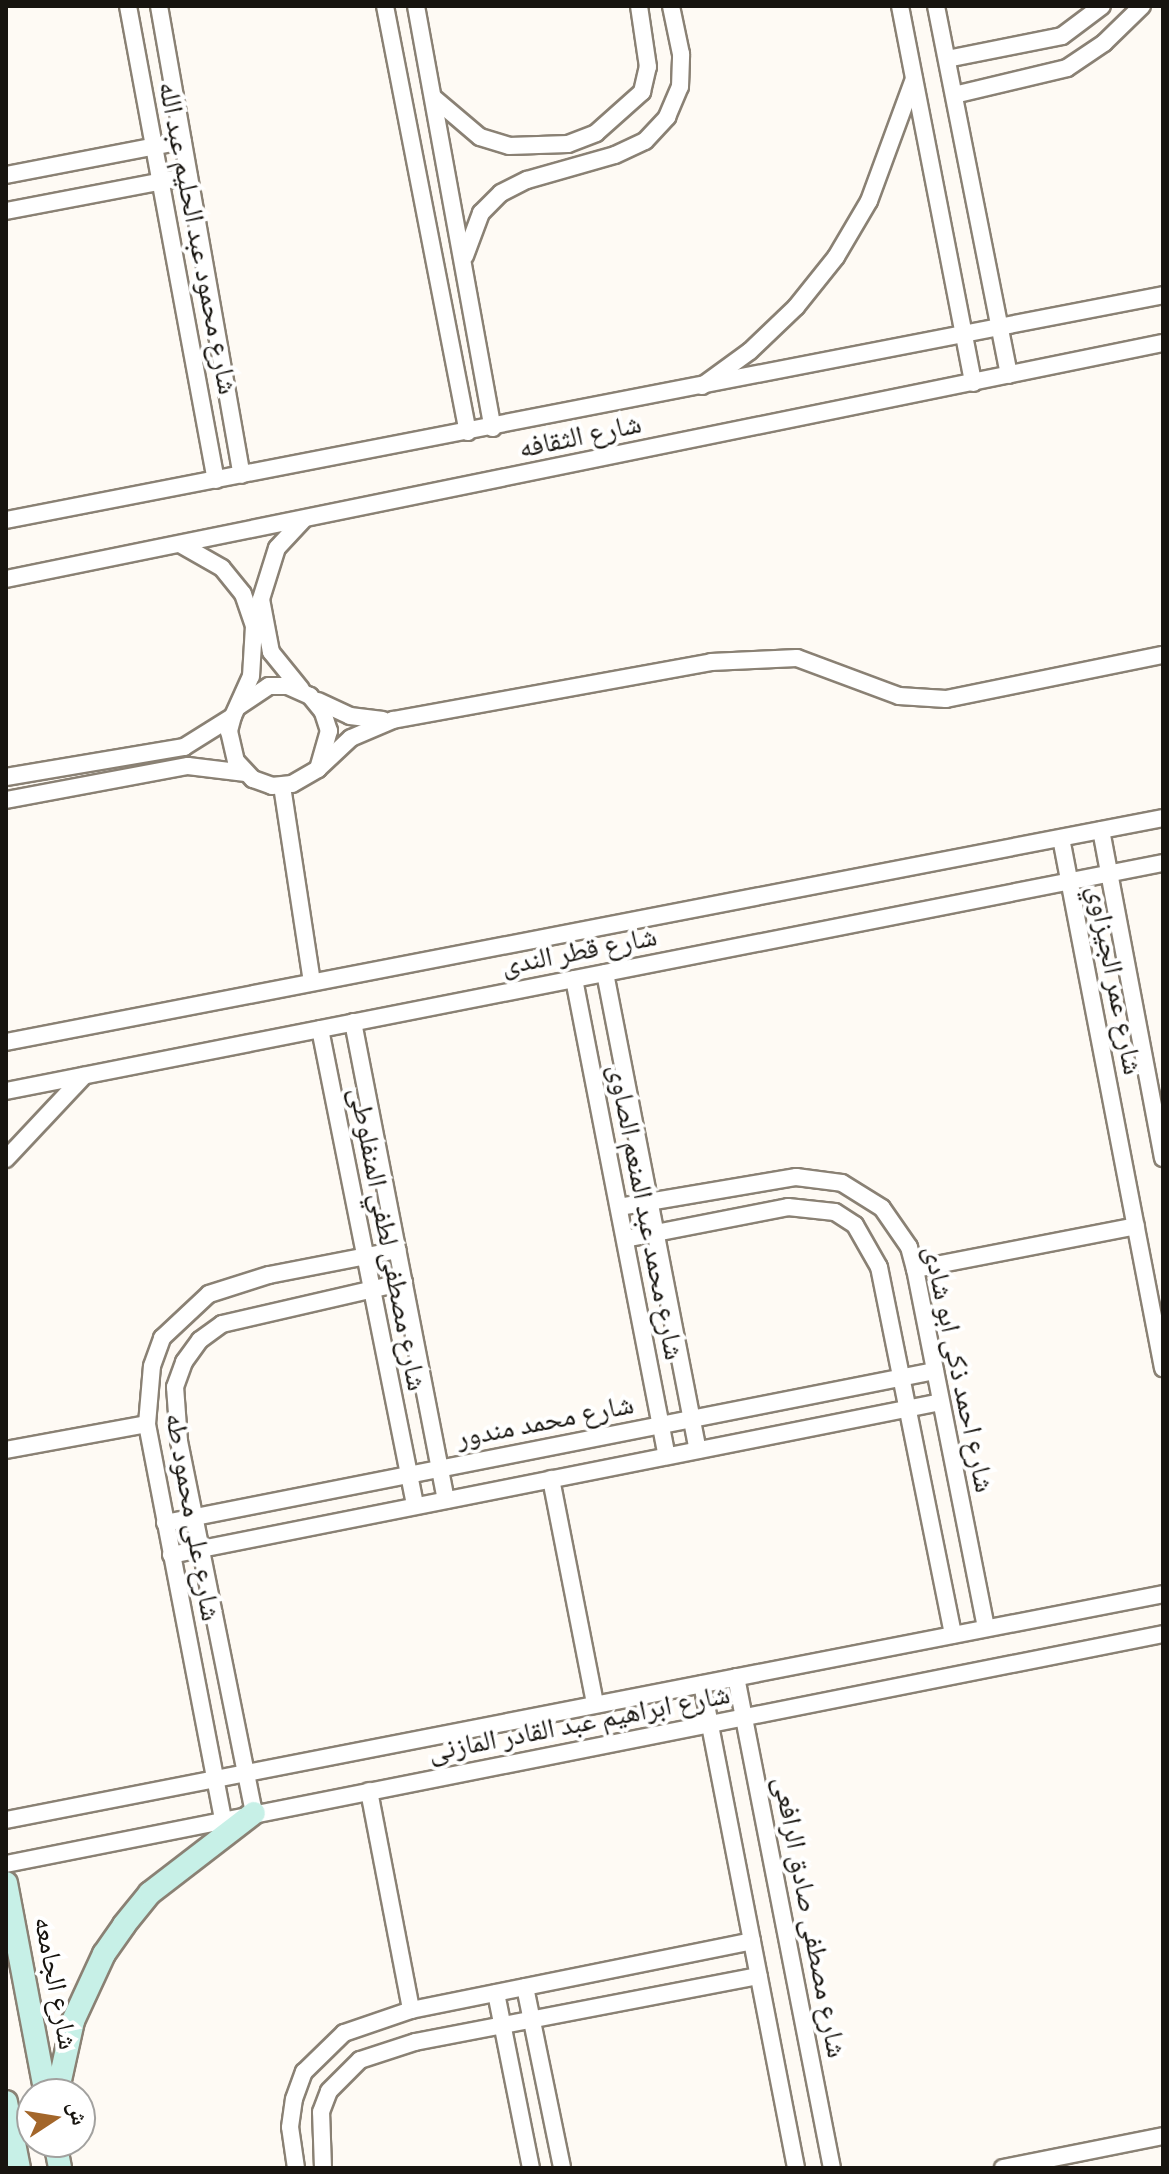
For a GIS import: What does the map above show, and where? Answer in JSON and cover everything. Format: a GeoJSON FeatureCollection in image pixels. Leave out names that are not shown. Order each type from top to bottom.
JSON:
{"type":"FeatureCollection","features":[{"type":"Feature","properties":{"kind":"street","name":"شارع محمود عبد الحليم عبد الله"},"geometry":{"type":"LineString","coordinates":[[128,6],[216,480]]}},
{"type":"Feature","properties":{"kind":"street","name":"شارع محمود عبد الحليم عبد الله"},"geometry":{"type":"LineString","coordinates":[[159,6],[242,475]]}},
{"type":"Feature","properties":{"kind":"street"},"geometry":{"type":"LineString","coordinates":[[385,6],[468,432]]}},
{"type":"Feature","properties":{"kind":"street"},"geometry":{"type":"LineString","coordinates":[[416,6],[493,428]]}},
{"type":"Feature","properties":{"kind":"street"},"geometry":{"type":"LineString","coordinates":[[434,98],[467,128],[509,146],[539,149],[596,133],[642,92],[648,67],[639,6]]}},
{"type":"Feature","properties":{"kind":"street"},"geometry":{"type":"LineString","coordinates":[[464,265],[468,238],[481,213],[501,193],[615,155],[645,141],[667,117],[680,87],[681,54],[671,6]]}},
{"type":"Feature","properties":{"kind":"street"},"geometry":{"type":"LineString","coordinates":[[900,6],[973,383]]}},
{"type":"Feature","properties":{"kind":"street"},"geometry":{"type":"LineString","coordinates":[[936,6],[1009,375]]}},
{"type":"Feature","properties":{"kind":"street"},"geometry":{"type":"LineString","coordinates":[[947,59],[1062,36],[1102,6]]}},
{"type":"Feature","properties":{"kind":"street"},"geometry":{"type":"LineString","coordinates":[[954,95],[1067,68],[1104,43],[1142,6]]}},
{"type":"Feature","properties":{"kind":"street"},"geometry":{"type":"LineString","coordinates":[[698,389],[769,334],[836,257],[869,201],[914,79]]}},
{"type":"Feature","properties":{"kind":"street"},"geometry":{"type":"LineString","coordinates":[[6,175],[183,141]]}},
{"type":"Feature","properties":{"kind":"street"},"geometry":{"type":"LineString","coordinates":[[6,211],[189,176]]}},
{"type":"Feature","properties":{"kind":"street","name":"شارع الثقافه"},"geometry":{"type":"LineString","coordinates":[[6,520],[698,389],[1163,295]]}},
{"type":"Feature","properties":{"kind":"street","name":"شارع الثقافه"},"geometry":{"type":"LineString","coordinates":[[6,579],[1163,343]]}},
{"type":"Feature","properties":{"kind":"street"},"geometry":{"type":"LineString","coordinates":[[305,519],[277,548],[261,599],[271,652],[308,694],[329,731],[318,769]]}},
{"type":"Feature","properties":{"kind":"street"},"geometry":{"type":"LineString","coordinates":[[179,544],[222,568],[250,610],[255,660],[235,711],[230,746],[246,773]]}},
{"type":"Feature","properties":{"kind":"street"},"geometry":{"type":"LineString","coordinates":[[6,800],[188,766],[218,766],[246,773],[263,783],[282,786],[318,769],[351,738],[393,720],[711,662],[768,656],[825,664],[877,688],[923,699],[946,699],[1163,655]]}},
{"type":"Feature","properties":{"kind":"street"},"geometry":{"type":"LineString","coordinates":[[6,777],[184,747],[269,686],[308,694],[350,716],[393,720]]}},
{"type":"Feature","properties":{"kind":"street"},"geometry":{"type":"LineString","coordinates":[[282,786],[312,982]]}},
{"type":"Feature","properties":{"kind":"street","name":"شارع قطر الندى"},"geometry":{"type":"LineString","coordinates":[[6,1042],[1163,818]]}},
{"type":"Feature","properties":{"kind":"street","name":"شارع عمر الجيزاوي"},"geometry":{"type":"LineString","coordinates":[[1101,830],[1163,1158]]}},
{"type":"Feature","properties":{"kind":"street","name":"شارع عمر الجيزاوي"},"geometry":{"type":"LineString","coordinates":[[1061,838],[1163,1368]]}},
{"type":"Feature","properties":{"kind":"street","name":"شارع قطر الندى"},"geometry":{"type":"LineString","coordinates":[[6,1091],[1163,863]]}},
{"type":"Feature","properties":{"kind":"street","name":"شارع محمد عبد المنعم الصاوى"},"geometry":{"type":"LineString","coordinates":[[605,973],[698,1450]]}},
{"type":"Feature","properties":{"kind":"street","name":"شارع محمد عبد المنعم الصاوى"},"geometry":{"type":"LineString","coordinates":[[574,979],[667,1456]]}},
{"type":"Feature","properties":{"kind":"street","name":"شارع مصطفى لطفي المنفلوطى"},"geometry":{"type":"LineString","coordinates":[[353,1022],[446,1500]]}},
{"type":"Feature","properties":{"kind":"street","name":"شارع مصطفى لطفي المنفلوطى"},"geometry":{"type":"LineString","coordinates":[[320,1029],[415,1506]]}},
{"type":"Feature","properties":{"kind":"street"},"geometry":{"type":"LineString","coordinates":[[6,1159],[86,1075]]}},
{"type":"Feature","properties":{"kind":"street"},"geometry":{"type":"LineString","coordinates":[[1157,1125],[1163,1105]]}},
{"type":"Feature","properties":{"kind":"street","name":"شارع احمد ذكى ابو شادى"},"geometry":{"type":"LineString","coordinates":[[619,1207],[796,1177],[842,1183],[882,1208],[909,1247],[915,1269],[986,1628]]}},
{"type":"Feature","properties":{"kind":"street","name":"شارع احمد ذكى ابو شادى"},"geometry":{"type":"LineString","coordinates":[[625,1239],[788,1207],[835,1212],[870,1245],[901,1378],[953,1635]]}},
{"type":"Feature","properties":{"kind":"street"},"geometry":{"type":"LineString","coordinates":[[915,1269],[1136,1226]]}},
{"type":"Feature","properties":{"kind":"street","name":"شارع على محمود طه"},"geometry":{"type":"LineString","coordinates":[[223,1819],[147,1424],[152,1366],[162,1338],[183,1313],[209,1294],[235,1283],[398,1250]]}},
{"type":"Feature","properties":{"kind":"street","name":"شارع على محمود طه"},"geometry":{"type":"LineString","coordinates":[[254,1813],[175,1415],[175,1387],[184,1362],[200,1340],[248,1316],[404,1282]]}},
{"type":"Feature","properties":{"kind":"street","name":"شارع محمد مندور"},"geometry":{"type":"LineString","coordinates":[[165,1523],[935,1371]]}},
{"type":"Feature","properties":{"kind":"street","name":"شارع محمد مندور"},"geometry":{"type":"LineString","coordinates":[[171,1555],[941,1402]]}},
{"type":"Feature","properties":{"kind":"street"},"geometry":{"type":"LineString","coordinates":[[6,1450],[147,1424]]}},
{"type":"Feature","properties":{"kind":"street"},"geometry":{"type":"LineString","coordinates":[[551,1479],[595,1704]]}},
{"type":"Feature","properties":{"kind":"street","name":"شارع ابراهيم عبد القادر المازنى"},"geometry":{"type":"LineString","coordinates":[[6,1820],[1163,1594]]}},
{"type":"Feature","properties":{"kind":"street","name":"شارع ابراهيم عبد القادر المازنى"},"geometry":{"type":"LineString","coordinates":[[6,1864],[1163,1634]]}},
{"type":"Feature","properties":{"kind":"street","name":"شارع مصطفى صادق الرافعى"},"geometry":{"type":"LineString","coordinates":[[736,1677],[832,2168]]}},
{"type":"Feature","properties":{"kind":"street"},"geometry":{"type":"LineString","coordinates":[[702,1684],[796,2168]]}},
{"type":"Feature","properties":{"kind":"street"},"geometry":{"type":"LineString","coordinates":[[369,1791],[411,2010]]}},
{"type":"Feature","properties":{"kind":"street"},"geometry":{"type":"LineString","coordinates":[[61,2078],[73,2021],[104,1954],[124,1925],[160,1884],[254,1813]]}},
{"type":"Feature","properties":{"kind":"street","name":"شارع الجامعه"},"geometry":{"type":"LineString","coordinates":[[6,1883],[43,2078]]}},
{"type":"Feature","properties":{"kind":"street"},"geometry":{"type":"LineString","coordinates":[[296,2168],[290,2127],[304,2072],[344,2033],[411,2010],[752,1941]]}},
{"type":"Feature","properties":{"kind":"street"},"geometry":{"type":"LineString","coordinates":[[323,2168],[321,2112],[342,2074],[380,2052],[502,2025],[759,1976]]}},
{"type":"Feature","properties":{"kind":"street"},"geometry":{"type":"LineString","coordinates":[[525,1987],[562,2168]]}},
{"type":"Feature","properties":{"kind":"street"},"geometry":{"type":"LineString","coordinates":[[496,1993],[531,2168]]}},
{"type":"Feature","properties":{"kind":"street"},"geometry":{"type":"LineString","coordinates":[[6,2102],[19,2168]]}},
{"type":"Feature","properties":{"kind":"street"},"geometry":{"type":"LineString","coordinates":[[1003,2168],[1163,2136]]}}]}
